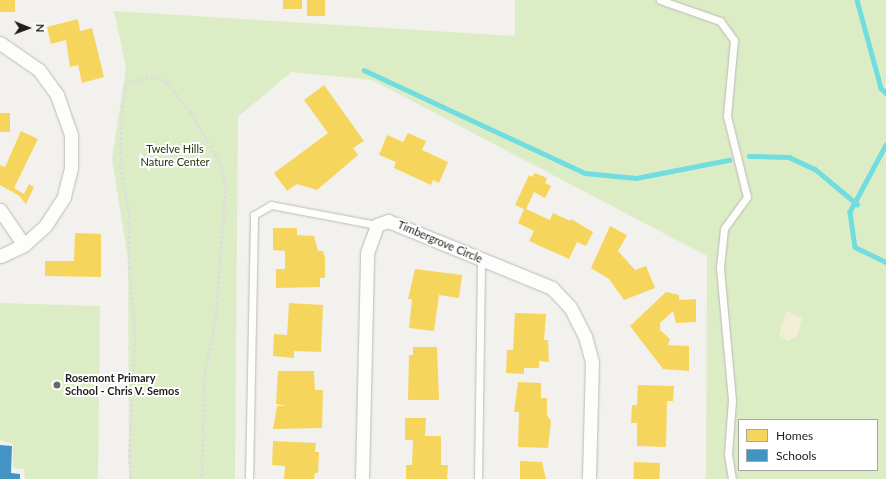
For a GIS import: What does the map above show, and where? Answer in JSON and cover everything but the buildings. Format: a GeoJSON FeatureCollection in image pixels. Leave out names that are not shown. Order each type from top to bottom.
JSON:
{"type":"FeatureCollection","features":[{"type":"Feature","properties":{"kind":"street"},"geometry":{"type":"LineString","coordinates":[[0,43],[39,70],[57,95],[70,135],[71,168],[64,197],[45,226],[24,245],[0,256]]}},
{"type":"Feature","properties":{"kind":"street"},"geometry":{"type":"LineString","coordinates":[[0,210],[24,245]]}},
{"type":"Feature","properties":{"kind":"street","name":"Timbergrove Circle"},"geometry":{"type":"LineString","coordinates":[[377,225],[388,221],[405,225],[481,260],[552,288],[577,318],[592,362],[589,479]]}},
{"type":"Feature","properties":{"kind":"street"},"geometry":{"type":"LineString","coordinates":[[362,479],[367,253],[377,225]]}},
{"type":"Feature","properties":{"kind":"lane"},"geometry":{"type":"LineString","coordinates":[[660,0],[720,21],[734,40],[727,116],[747,198],[724,229],[720,268],[732,400],[728,454],[732,479]]}},
{"type":"Feature","properties":{"kind":"lane"},"geometry":{"type":"LineString","coordinates":[[249,479],[254,215],[271,205],[377,225]]}},
{"type":"Feature","properties":{"kind":"lane"},"geometry":{"type":"LineString","coordinates":[[478,479],[481,260]]}},
{"type":"Feature","properties":{"kind":"path"},"geometry":{"type":"LineString","coordinates":[[131,479],[129,457],[135,336],[128,269],[129,214],[121,170],[121,118],[126,84],[150,76],[167,82],[190,111],[219,161],[226,186],[216,318],[205,374],[202,479]]}},
{"type":"Feature","properties":{"kind":"green space","name":"Twelve Hills Nature Center"},"geometry":{"type":"Polygon","coordinates":[[[515,0],[886,0],[886,479],[706,479],[707,256],[372,80],[291,72],[238,117],[235,479],[129,479],[128,260],[112,159],[126,68],[114,11],[515,36],[515,0]]]}},
{"type":"Feature","properties":{"kind":"green space","name":"Rosemont Primary School - Chris V. Semos"},"geometry":{"type":"Polygon","coordinates":[[[0,303],[100,306],[98,479],[25,479],[24,469],[13,468],[13,444],[0,440],[0,303]]]}},
{"type":"Feature","properties":{"kind":"sand"},"geometry":{"type":"Polygon","coordinates":[[[787,311],[802,318],[797,336],[788,341],[779,335],[787,311]]]}},
{"type":"Feature","properties":{"kind":"waterway"},"geometry":{"type":"LineString","coordinates":[[857,0],[881,88],[886,93]]}},
{"type":"Feature","properties":{"kind":"waterway"},"geometry":{"type":"LineString","coordinates":[[364,70],[585,173],[636,178],[729,160]]}},
{"type":"Feature","properties":{"kind":"waterway"},"geometry":{"type":"LineString","coordinates":[[886,145],[850,212],[855,247],[886,262]]}},
{"type":"Feature","properties":{"kind":"waterway"},"geometry":{"type":"LineString","coordinates":[[749,156],[789,157],[815,169],[857,204]]}},
{"type":"Feature","properties":{"kind":"place","name":"Rosemont Primary School - Chris V. Semos"},"geometry":{"type":"Point","coordinates":[57,385]}}]}
